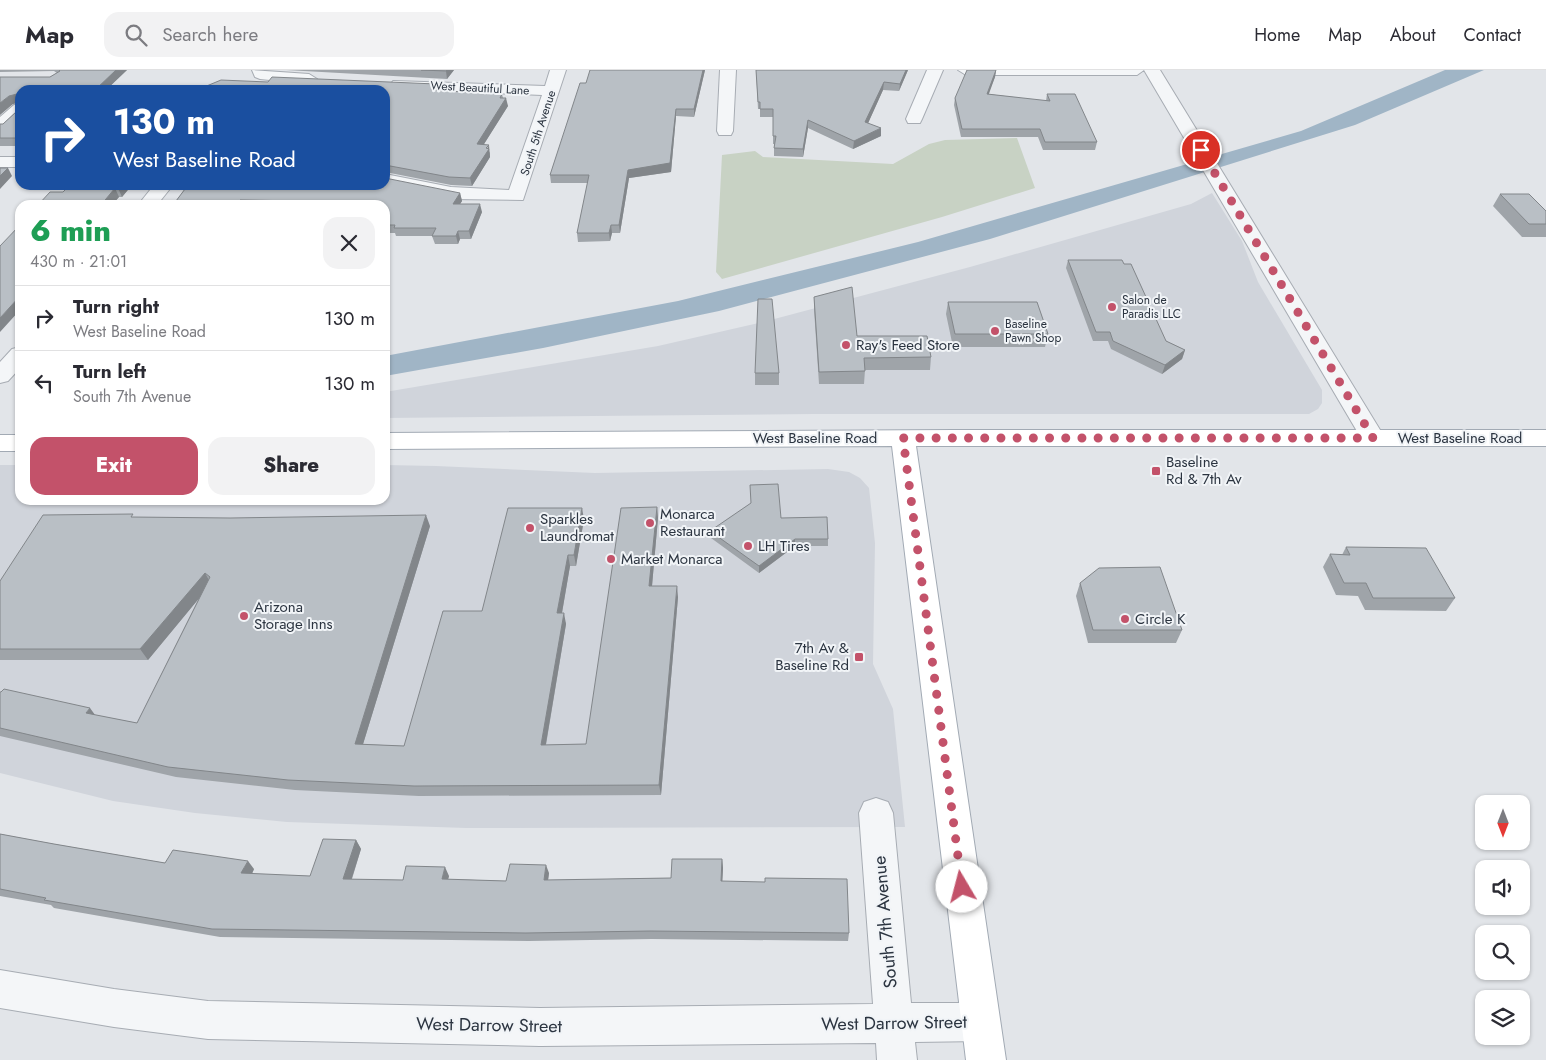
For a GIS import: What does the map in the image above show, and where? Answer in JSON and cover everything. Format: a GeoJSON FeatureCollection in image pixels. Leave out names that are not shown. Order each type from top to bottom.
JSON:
{"type":"FeatureCollection","features":[{"type":"Feature","properties":{"kind":"main road","name":"West Baseline Road"},"geometry":{"type":"LineString","coordinates":[[390,441],[903,438],[1546,438]]}},
{"type":"Feature","properties":{"kind":"main road"},"geometry":{"type":"LineString","coordinates":[[903,438],[986,1060]]}},
{"type":"Feature","properties":{"kind":"main road"},"geometry":{"type":"LineString","coordinates":[[0,443],[15,443]]}},
{"type":"Feature","properties":{"kind":"street","name":"South 5th Avenue"},"geometry":{"type":"LineString","coordinates":[[390,180],[451,192],[516,196],[558,70]]}},
{"type":"Feature","properties":{"kind":"street"},"geometry":{"type":"LineString","coordinates":[[725,131],[728,70]]}},
{"type":"Feature","properties":{"kind":"street"},"geometry":{"type":"LineString","coordinates":[[914,119],[935,70]]}},
{"type":"Feature","properties":{"kind":"street"},"geometry":{"type":"LineString","coordinates":[[966,70],[1137,70]]}},
{"type":"Feature","properties":{"kind":"street"},"geometry":{"type":"LineString","coordinates":[[1152,70],[1373,438]]}},
{"type":"Feature","properties":{"kind":"street"},"geometry":{"type":"LineString","coordinates":[[260,72],[328,80]]}},
{"type":"Feature","properties":{"kind":"street","name":"West Beautiful Lane"},"geometry":{"type":"LineString","coordinates":[[386,83],[552,91]]}},
{"type":"Feature","properties":{"kind":"street"},"geometry":{"type":"LineString","coordinates":[[0,126],[15,112]]}},
{"type":"Feature","properties":{"kind":"street"},"geometry":{"type":"LineString","coordinates":[[0,162],[15,162]]}},
{"type":"Feature","properties":{"kind":"street"},"geometry":{"type":"LineString","coordinates":[[151,200],[160,190]]}},
{"type":"Feature","properties":{"kind":"street"},"geometry":{"type":"LineString","coordinates":[[0,376],[15,360]]}},
{"type":"Feature","properties":{"kind":"street","name":"South 7th Avenue"},"geometry":{"type":"LineString","coordinates":[[876,813],[897,1060]]}},
{"type":"Feature","properties":{"kind":"street","name":"West Darrow Street"},"geometry":{"type":"LineString","coordinates":[[0,989],[114,1008],[208,1020],[540,1027],[981,1022]]}},
{"type":"Feature","properties":{"kind":"shaded area"},"geometry":{"type":"Polygon","coordinates":[[[1212,193],[1242,241],[1258,282],[1322,390],[1322,403],[1318,409],[1309,414],[814,414],[390,418],[390,391],[658,346],[763,322],[970,267],[1191,204],[1212,193]]]}},
{"type":"Feature","properties":{"kind":"shaded area"},"geometry":{"type":"Polygon","coordinates":[[[0,465],[15,465],[15,505],[390,505],[390,465],[595,473],[828,469],[849,472],[860,478],[869,488],[875,543],[873,664],[893,709],[905,827],[466,828],[287,822],[195,813],[113,801],[0,773],[0,465]]]}},
{"type":"Feature","properties":{"kind":"green space"},"geometry":{"type":"Polygon","coordinates":[[[1017,138],[1035,188],[942,217],[722,279],[716,272],[722,155],[755,151],[763,157],[893,164],[929,144],[945,140],[1017,138]]]}},
{"type":"Feature","properties":{"kind":"water"},"geometry":{"type":"Polygon","coordinates":[[[1445,70],[1484,70],[1355,125],[990,239],[719,311],[543,348],[390,375],[390,355],[678,301],[918,242],[1301,131],[1445,70]]]}},
{"type":"Feature","properties":{"kind":"building"},"geometry":{"type":"Polygon","coordinates":[[[116,70],[100,85],[15,85],[15,94],[9,96],[0,103],[0,77],[50,77],[60,71],[116,70]]]}},
{"type":"Feature","properties":{"kind":"building"},"geometry":{"type":"Polygon","coordinates":[[[590,70],[703,70],[694,109],[676,109],[670,163],[628,170],[619,225],[611,225],[609,233],[577,233],[589,175],[550,175],[580,83],[586,83],[590,70]]]}},
{"type":"Feature","properties":{"kind":"building"},"geometry":{"type":"Polygon","coordinates":[[[756,70],[906,70],[900,84],[884,82],[865,122],[881,128],[854,141],[808,120],[803,149],[774,148],[776,136],[773,136],[773,109],[760,109],[756,70]]]}},
{"type":"Feature","properties":{"kind":"building"},"geometry":{"type":"Polygon","coordinates":[[[967,70],[996,70],[987,94],[1050,101],[1047,94],[1075,94],[1097,142],[1045,142],[1040,129],[962,129],[955,98],[967,70]]]}},
{"type":"Feature","properties":{"kind":"building"},"geometry":{"type":"Polygon","coordinates":[[[272,77],[436,84],[431,90],[502,94],[500,98],[506,98],[477,144],[489,145],[486,148],[489,149],[470,178],[449,177],[390,166],[390,85],[209,85],[221,80],[268,82],[272,77]]]}},
{"type":"Feature","properties":{"kind":"building"},"geometry":{"type":"Polygon","coordinates":[[[15,113],[15,138],[0,138],[0,124],[3,124],[15,113]]]}},
{"type":"Feature","properties":{"kind":"building"},"geometry":{"type":"Polygon","coordinates":[[[0,168],[8,168],[0,176],[0,168]]]}},
{"type":"Feature","properties":{"kind":"building"},"geometry":{"type":"Polygon","coordinates":[[[390,179],[460,193],[453,204],[480,204],[469,231],[458,231],[456,236],[432,236],[436,228],[394,228],[395,225],[390,225],[390,200],[177,200],[184,190],[390,190],[390,179]]]}},
{"type":"Feature","properties":{"kind":"building"},"geometry":{"type":"Polygon","coordinates":[[[65,190],[113,190],[105,200],[43,200],[50,192],[63,192],[65,190]]]}},
{"type":"Feature","properties":{"kind":"building"},"geometry":{"type":"Polygon","coordinates":[[[1500,194],[1529,194],[1546,211],[1546,224],[1529,224],[1500,194]]]}},
{"type":"Feature","properties":{"kind":"building"},"geometry":{"type":"Polygon","coordinates":[[[15,230],[15,302],[0,318],[0,246],[15,230]]]}},
{"type":"Feature","properties":{"kind":"building","name":"Salon de Paradis LLC"},"geometry":{"type":"Polygon","coordinates":[[[1068,260],[1122,260],[1124,264],[1131,264],[1166,341],[1185,350],[1165,365],[1113,341],[1110,332],[1096,332],[1068,260]]]}},
{"type":"Feature","properties":{"kind":"building"},"geometry":{"type":"Polygon","coordinates":[[[852,287],[857,336],[927,336],[931,357],[864,358],[865,371],[819,372],[814,297],[852,287]]]}},
{"type":"Feature","properties":{"kind":"building"},"geometry":{"type":"Polygon","coordinates":[[[758,299],[772,299],[779,373],[755,373],[758,299]]]}},
{"type":"Feature","properties":{"kind":"building"},"geometry":{"type":"Polygon","coordinates":[[[948,302],[1037,302],[1048,334],[955,334],[948,302]]]}},
{"type":"Feature","properties":{"kind":"building"},"geometry":{"type":"Polygon","coordinates":[[[778,484],[781,518],[827,517],[828,539],[795,539],[759,566],[710,531],[751,503],[750,485],[778,484]]]}},
{"type":"Feature","properties":{"kind":"building"},"geometry":{"type":"Polygon","coordinates":[[[657,507],[649,586],[677,586],[659,785],[414,786],[288,780],[168,767],[0,728],[0,692],[4,689],[90,708],[86,713],[137,723],[210,577],[205,573],[140,649],[0,649],[0,581],[43,515],[133,514],[131,517],[230,518],[426,515],[355,744],[404,746],[443,611],[482,611],[508,508],[582,508],[574,555],[568,555],[557,613],[564,613],[541,745],[586,744],[621,508],[657,507]]]}},
{"type":"Feature","properties":{"kind":"building"},"geometry":{"type":"Polygon","coordinates":[[[1346,547],[1426,548],[1455,598],[1373,598],[1366,583],[1344,583],[1330,554],[1350,555],[1346,547]]]}},
{"type":"Feature","properties":{"kind":"building","name":"Circle K"},"geometry":{"type":"Polygon","coordinates":[[[1160,567],[1182,630],[1093,630],[1080,583],[1099,568],[1160,567]]]}},
{"type":"Feature","properties":{"kind":"building"},"geometry":{"type":"Polygon","coordinates":[[[0,834],[165,863],[173,850],[248,861],[241,873],[310,876],[323,839],[356,840],[343,879],[403,880],[406,866],[445,867],[442,879],[506,881],[510,864],[546,865],[544,880],[671,878],[672,859],[722,859],[721,881],[765,882],[765,878],[847,879],[849,933],[650,931],[526,933],[212,929],[44,900],[46,898],[0,889],[0,834]]]}},
{"type":"Feature","properties":{"kind":"place","name":"Salon de Paradis LLC"},"geometry":{"type":"Point","coordinates":[1112,307]}},
{"type":"Feature","properties":{"kind":"place","name":"Baseline Pawn Shop"},"geometry":{"type":"Point","coordinates":[995,331]}},
{"type":"Feature","properties":{"kind":"place","name":"Ray's Feed Store"},"geometry":{"type":"Point","coordinates":[846,345]}},
{"type":"Feature","properties":{"kind":"place","name":"Baseline Rd & 7th Av"},"geometry":{"type":"Point","coordinates":[1156,471]}},
{"type":"Feature","properties":{"kind":"place","name":"Monarca Restaurant"},"geometry":{"type":"Point","coordinates":[650,523]}},
{"type":"Feature","properties":{"kind":"place","name":"Sparkles Laundromat"},"geometry":{"type":"Point","coordinates":[530,528]}},
{"type":"Feature","properties":{"kind":"place","name":"LH Tires"},"geometry":{"type":"Point","coordinates":[748,546]}},
{"type":"Feature","properties":{"kind":"place","name":"Market Monarca"},"geometry":{"type":"Point","coordinates":[611,559]}},
{"type":"Feature","properties":{"kind":"place","name":"Arizona Storage Inns"},"geometry":{"type":"Point","coordinates":[244,616]}},
{"type":"Feature","properties":{"kind":"place","name":"Circle K"},"geometry":{"type":"Point","coordinates":[1125,619]}},
{"type":"Feature","properties":{"kind":"place","name":"7th Av & Baseline Rd"},"geometry":{"type":"Point","coordinates":[859,657]}},
{"type":"Feature","properties":{"kind":"route"},"geometry":{"type":"LineString","coordinates":[[962,887],[903,438],[1373,438],[1201,150]]}}]}
